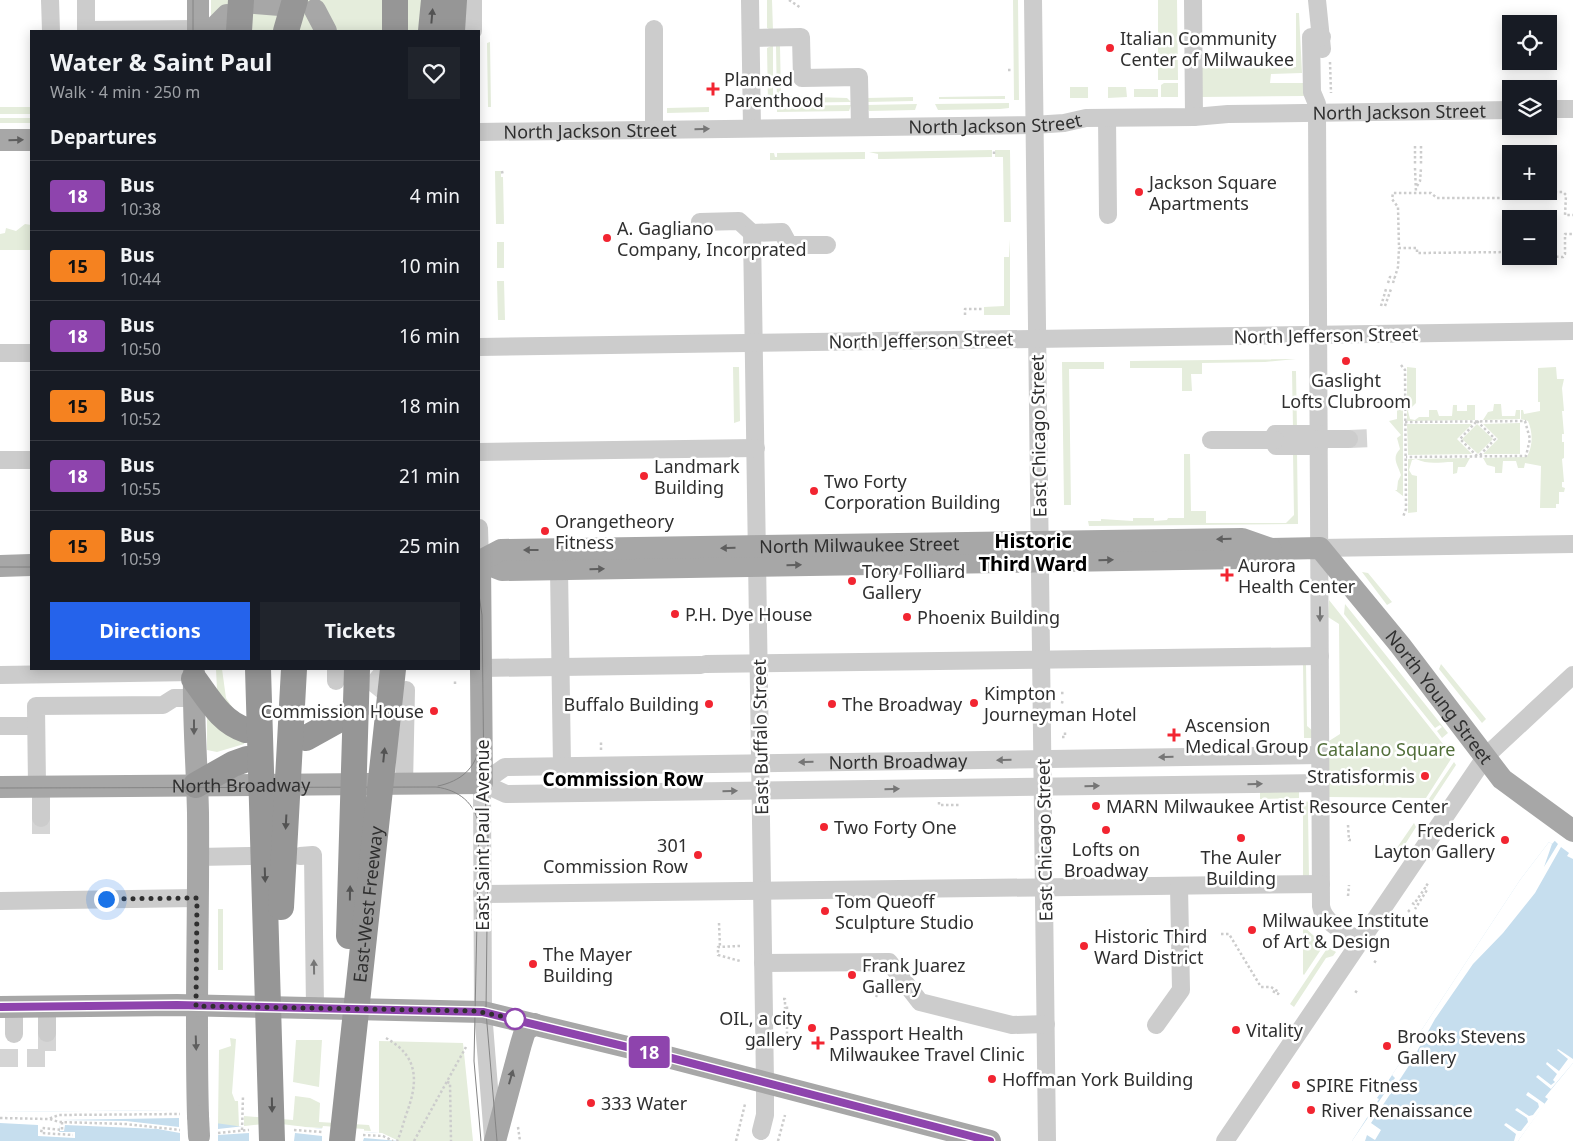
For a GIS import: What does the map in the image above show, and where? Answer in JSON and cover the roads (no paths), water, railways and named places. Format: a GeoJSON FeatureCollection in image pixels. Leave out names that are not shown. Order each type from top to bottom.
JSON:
{"type":"FeatureCollection","features":[{"type":"Feature","properties":{"kind":"highway"},"geometry":{"type":"LineString","coordinates":[[395,0],[395,30]]}},
{"type":"Feature","properties":{"kind":"highway"},"geometry":{"type":"LineString","coordinates":[[431,30],[434,0]]}},
{"type":"Feature","properties":{"kind":"highway"},"geometry":{"type":"LineString","coordinates":[[452,30],[454,0]]}},
{"type":"Feature","properties":{"kind":"highway"},"geometry":{"type":"LineString","coordinates":[[287,30],[308,16]]}},
{"type":"Feature","properties":{"kind":"highway"},"geometry":{"type":"LineString","coordinates":[[258,670],[272,1134]]}},
{"type":"Feature","properties":{"kind":"highway"},"geometry":{"type":"LineString","coordinates":[[271,1070],[294,670]]}},
{"type":"Feature","properties":{"kind":"highway"},"geometry":{"type":"LineString","coordinates":[[343,673],[345,1099]]}},
{"type":"Feature","properties":{"kind":"highway"},"geometry":{"type":"LineString","coordinates":[[194,679],[221,715],[233,725],[246,730]]}},
{"type":"Feature","properties":{"kind":"highway","name":"East-West Freeway"},"geometry":{"type":"LineString","coordinates":[[343,1136],[345,1099],[399,680]]}},
{"type":"Feature","properties":{"kind":"highway"},"geometry":{"type":"LineString","coordinates":[[196,785],[233,764],[247,759]]}},
{"type":"Feature","properties":{"kind":"main road"},"geometry":{"type":"LineString","coordinates":[[198,0],[203,30]]}},
{"type":"Feature","properties":{"kind":"main road"},"geometry":{"type":"LineString","coordinates":[[205,30],[240,12],[308,16]]}},
{"type":"Feature","properties":{"kind":"main road"},"geometry":{"type":"LineString","coordinates":[[0,140],[30,140]]}},
{"type":"Feature","properties":{"kind":"main road","name":"North Milwaukee Street"},"geometry":{"type":"LineString","coordinates":[[480,561],[502,570],[559,569],[757,557],[1160,550],[1242,539],[1271,549],[1320,548]]}},
{"type":"Feature","properties":{"kind":"main road","name":"North Young Street"},"geometry":{"type":"LineString","coordinates":[[1320,548],[1400,645],[1502,779],[1569,828]]}},
{"type":"Feature","properties":{"kind":"main road","name":"North Milwaukee Street"},"geometry":{"type":"LineString","coordinates":[[480,560],[501,550],[757,557]]}},
{"type":"Feature","properties":{"kind":"main road"},"geometry":{"type":"LineString","coordinates":[[0,566],[30,565]]}},
{"type":"Feature","properties":{"kind":"main road","name":"East Saint Paul Avenue"},"geometry":{"type":"LineString","coordinates":[[480,614],[482,784]]}},
{"type":"Feature","properties":{"kind":"main road"},"geometry":{"type":"LineString","coordinates":[[194,679],[197,857],[196,1128]]}},
{"type":"Feature","properties":{"kind":"main road","name":"North Broadway"},"geometry":{"type":"LineString","coordinates":[[0,787],[482,784]]}},
{"type":"Feature","properties":{"kind":"main road"},"geometry":{"type":"LineString","coordinates":[[7,1007],[196,1006],[483,1012],[765,1082],[946,1135],[990,1141]]}},
{"type":"Feature","properties":{"kind":"main road"},"geometry":{"type":"LineString","coordinates":[[494,1141],[525,1031],[534,1024]]}},
{"type":"Feature","properties":{"kind":"street"},"geometry":{"type":"LineString","coordinates":[[50,0],[50,30]]}},
{"type":"Feature","properties":{"kind":"street"},"geometry":{"type":"LineString","coordinates":[[86,0],[86,30]]}},
{"type":"Feature","properties":{"kind":"street"},"geometry":{"type":"LineString","coordinates":[[473,0],[473,30]]}},
{"type":"Feature","properties":{"kind":"street"},"geometry":{"type":"LineString","coordinates":[[750,0],[752,128]]}},
{"type":"Feature","properties":{"kind":"street","name":"East Chicago Street"},"geometry":{"type":"LineString","coordinates":[[1033,0],[1033,125],[1044,787],[1047,1141]]}},
{"type":"Feature","properties":{"kind":"street"},"geometry":{"type":"LineString","coordinates":[[1193,0],[1194,117]]}},
{"type":"Feature","properties":{"kind":"street"},"geometry":{"type":"LineString","coordinates":[[1317,1],[1316,37],[1322,92],[1317,109],[1320,906],[1323,916],[1328,921],[1360,941]]}},
{"type":"Feature","properties":{"kind":"street"},"geometry":{"type":"LineString","coordinates":[[654,29],[654,130]]}},
{"type":"Feature","properties":{"kind":"street"},"geometry":{"type":"LineString","coordinates":[[751,38],[801,37],[802,78],[859,77],[860,127]]}},
{"type":"Feature","properties":{"kind":"street"},"geometry":{"type":"LineString","coordinates":[[1557,109],[1573,108]]}},
{"type":"Feature","properties":{"kind":"street","name":"North Jackson Street"},"geometry":{"type":"LineString","coordinates":[[480,132],[1033,125],[1107,118],[1194,117],[1317,109],[1502,110]]}},
{"type":"Feature","properties":{"kind":"street"},"geometry":{"type":"LineString","coordinates":[[1107,118],[1108,215]]}},
{"type":"Feature","properties":{"kind":"street"},"geometry":{"type":"LineString","coordinates":[[700,222],[739,221],[752,233],[782,232],[789,245],[827,245]]}},
{"type":"Feature","properties":{"kind":"street","name":"East Buffalo Street"},"geometry":{"type":"LineString","coordinates":[[752,233],[765,1082],[765,1114],[761,1131]]}},
{"type":"Feature","properties":{"kind":"street","name":"North Jefferson Street"},"geometry":{"type":"LineString","coordinates":[[480,347],[1573,331]]}},
{"type":"Feature","properties":{"kind":"street"},"geometry":{"type":"LineString","coordinates":[[0,353],[30,352]]}},
{"type":"Feature","properties":{"kind":"street"},"geometry":{"type":"LineString","coordinates":[[1211,440],[1349,439]]}},
{"type":"Feature","properties":{"kind":"street"},"geometry":{"type":"LineString","coordinates":[[480,452],[756,448]]}},
{"type":"Feature","properties":{"kind":"street"},"geometry":{"type":"LineString","coordinates":[[0,460],[30,460]]}},
{"type":"Feature","properties":{"kind":"street","name":"North Milwaukee Street"},"geometry":{"type":"LineString","coordinates":[[1320,548],[1573,544]]}},
{"type":"Feature","properties":{"kind":"street"},"geometry":{"type":"LineString","coordinates":[[559,569],[562,766]]}},
{"type":"Feature","properties":{"kind":"street"},"geometry":{"type":"LineString","coordinates":[[481,668],[1320,656]]}},
{"type":"Feature","properties":{"kind":"street"},"geometry":{"type":"LineString","coordinates":[[1225,1141],[1486,756],[1573,674]]}},
{"type":"Feature","properties":{"kind":"street"},"geometry":{"type":"LineString","coordinates":[[0,675],[194,679]]}},
{"type":"Feature","properties":{"kind":"street"},"geometry":{"type":"LineString","coordinates":[[41,818],[36,706],[163,704],[174,698],[194,679]]}},
{"type":"Feature","properties":{"kind":"street"},"geometry":{"type":"LineString","coordinates":[[399,680],[404,785]]}},
{"type":"Feature","properties":{"kind":"street"},"geometry":{"type":"LineString","coordinates":[[0,726],[36,726]]}},
{"type":"Feature","properties":{"kind":"street","name":"North Broadway"},"geometry":{"type":"LineString","coordinates":[[482,784],[505,767],[1320,755]]}},
{"type":"Feature","properties":{"kind":"street","name":"North Broadway"},"geometry":{"type":"LineString","coordinates":[[482,784],[506,794],[1320,783]]}},
{"type":"Feature","properties":{"kind":"street","name":"East Saint Paul Avenue"},"geometry":{"type":"LineString","coordinates":[[482,784],[483,1012],[494,1141]]}},
{"type":"Feature","properties":{"kind":"street"},"geometry":{"type":"LineString","coordinates":[[306,855],[314,926],[314,1008]]}},
{"type":"Feature","properties":{"kind":"street"},"geometry":{"type":"LineString","coordinates":[[197,857],[250,856]]}},
{"type":"Feature","properties":{"kind":"street"},"geometry":{"type":"LineString","coordinates":[[482,894],[1321,884]]}},
{"type":"Feature","properties":{"kind":"street"},"geometry":{"type":"LineString","coordinates":[[1156,1025],[1181,990],[1180,886]]}},
{"type":"Feature","properties":{"kind":"street"},"geometry":{"type":"LineString","coordinates":[[0,901],[197,898]]}},
{"type":"Feature","properties":{"kind":"street"},"geometry":{"type":"LineString","coordinates":[[763,963],[889,962],[920,1002],[1012,1025],[1046,1024]]}},
{"type":"Feature","properties":{"kind":"street"},"geometry":{"type":"LineString","coordinates":[[7,1007],[14,1034]]}},
{"type":"Feature","properties":{"kind":"street"},"geometry":{"type":"LineString","coordinates":[[47,1007],[47,1033]]}},
{"type":"Feature","properties":{"kind":"water"},"geometry":{"type":"Polygon","coordinates":[[[1573,820],[1573,1063],[1545,1097],[1548,1099],[1518,1141],[1352,1141],[1379,1099],[1377,1098],[1520,880],[1549,842],[1552,844],[1573,820]]]}},
{"type":"Feature","properties":{"kind":"water"},"geometry":{"type":"Polygon","coordinates":[[[173,1110],[180,1118],[244,1127],[272,1125],[379,1133],[399,1141],[0,1141],[0,1112],[173,1110]]]}},
{"type":"Feature","properties":{"kind":"tunnel"},"geometry":{"type":"LineString","coordinates":[[1349,439],[1372,438]]}},
{"type":"Feature","properties":{"kind":"tunnel"},"geometry":{"type":"LineString","coordinates":[[342,718],[364,702],[390,670]]}},
{"type":"Feature","properties":{"kind":"tunnel"},"geometry":{"type":"LineString","coordinates":[[41,818],[41,834]]}},
{"type":"Feature","properties":{"kind":"tunnel"},"geometry":{"type":"LineString","coordinates":[[0,1058],[47,1058],[47,1033]]}},
{"type":"Feature","properties":{"kind":"tram line"},"geometry":{"type":"LineString","coordinates":[[193,0],[193,30]]}},
{"type":"Feature","properties":{"kind":"tram line"},"geometry":{"type":"LineString","coordinates":[[0,567],[30,567]]}},
{"type":"Feature","properties":{"kind":"tram line"},"geometry":{"type":"LineString","coordinates":[[480,602],[482,615],[484,782],[488,837],[486,1012],[497,1141]]}},
{"type":"Feature","properties":{"kind":"tram line"},"geometry":{"type":"LineString","coordinates":[[438,786],[454,781],[466,773],[475,761],[480,746]]}},
{"type":"Feature","properties":{"kind":"tram line"},"geometry":{"type":"LineString","coordinates":[[0,788],[436,787],[452,791],[465,799],[474,811],[479,826],[474,1061],[481,1141]]}},
{"type":"Feature","properties":{"kind":"place","name":"Italian Community Center of Milwaukee"},"geometry":{"type":"Point","coordinates":[1110,48]}},
{"type":"Feature","properties":{"kind":"place","name":"Planned Parenthood"},"geometry":{"type":"Point","coordinates":[713,89]}},
{"type":"Feature","properties":{"kind":"place","name":"Jackson Square Apartments"},"geometry":{"type":"Point","coordinates":[1139,192]}},
{"type":"Feature","properties":{"kind":"place","name":"A. Gagliano Company, Incorprated"},"geometry":{"type":"Point","coordinates":[607,238]}},
{"type":"Feature","properties":{"kind":"place","name":"Gaslight Lofts Clubroom"},"geometry":{"type":"Point","coordinates":[1346,361]}},
{"type":"Feature","properties":{"kind":"place","name":"Landmark Building"},"geometry":{"type":"Point","coordinates":[644,476]}},
{"type":"Feature","properties":{"kind":"place","name":"Two Forty Corporation Building"},"geometry":{"type":"Point","coordinates":[814,491]}},
{"type":"Feature","properties":{"kind":"place","name":"Orangetheory Fitness"},"geometry":{"type":"Point","coordinates":[545,531]}},
{"type":"Feature","properties":{"kind":"place","name":"Aurora Health Center"},"geometry":{"type":"Point","coordinates":[1227,575]}},
{"type":"Feature","properties":{"kind":"place","name":"Tory Folliard Gallery"},"geometry":{"type":"Point","coordinates":[852,581]}},
{"type":"Feature","properties":{"kind":"place","name":"P.H. Dye House"},"geometry":{"type":"Point","coordinates":[675,614]}},
{"type":"Feature","properties":{"kind":"place","name":"Phoenix Building"},"geometry":{"type":"Point","coordinates":[907,617]}},
{"type":"Feature","properties":{"kind":"place","name":"Kimpton Journeyman Hotel"},"geometry":{"type":"Point","coordinates":[974,703]}},
{"type":"Feature","properties":{"kind":"place","name":"Buffalo Building"},"geometry":{"type":"Point","coordinates":[709,704]}},
{"type":"Feature","properties":{"kind":"place","name":"The Broadway"},"geometry":{"type":"Point","coordinates":[832,704]}},
{"type":"Feature","properties":{"kind":"place","name":"Commission House"},"geometry":{"type":"Point","coordinates":[434,711]}},
{"type":"Feature","properties":{"kind":"place","name":"Ascension Medical Group"},"geometry":{"type":"Point","coordinates":[1174,735]}},
{"type":"Feature","properties":{"kind":"place","name":"Stratisformis"},"geometry":{"type":"Point","coordinates":[1425,776]}},
{"type":"Feature","properties":{"kind":"place","name":"MARN Milwaukee Artist Resource Center"},"geometry":{"type":"Point","coordinates":[1096,806]}},
{"type":"Feature","properties":{"kind":"place","name":"Two Forty One"},"geometry":{"type":"Point","coordinates":[824,827]}},
{"type":"Feature","properties":{"kind":"place","name":"Lofts on Broadway"},"geometry":{"type":"Point","coordinates":[1106,830]}},
{"type":"Feature","properties":{"kind":"place","name":"The Auler Building"},"geometry":{"type":"Point","coordinates":[1241,838]}},
{"type":"Feature","properties":{"kind":"place","name":"Frederick Layton Gallery"},"geometry":{"type":"Point","coordinates":[1505,840]}},
{"type":"Feature","properties":{"kind":"place","name":"301 Commission Row"},"geometry":{"type":"Point","coordinates":[698,855]}},
{"type":"Feature","properties":{"kind":"place","name":"Tom Queoff Sculpture Studio"},"geometry":{"type":"Point","coordinates":[825,911]}},
{"type":"Feature","properties":{"kind":"place","name":"Milwaukee Institute of Art & Design"},"geometry":{"type":"Point","coordinates":[1252,930]}},
{"type":"Feature","properties":{"kind":"place","name":"Historic Third Ward District"},"geometry":{"type":"Point","coordinates":[1084,946]}},
{"type":"Feature","properties":{"kind":"place","name":"The Mayer Building"},"geometry":{"type":"Point","coordinates":[533,964]}},
{"type":"Feature","properties":{"kind":"place","name":"Frank Juarez Gallery"},"geometry":{"type":"Point","coordinates":[852,975]}},
{"type":"Feature","properties":{"kind":"place","name":"OIL, a city gallery"},"geometry":{"type":"Point","coordinates":[812,1028]}},
{"type":"Feature","properties":{"kind":"place","name":"Vitality"},"geometry":{"type":"Point","coordinates":[1236,1030]}},
{"type":"Feature","properties":{"kind":"place","name":"Passport Health Milwaukee Travel Clinic"},"geometry":{"type":"Point","coordinates":[818,1043]}},
{"type":"Feature","properties":{"kind":"place","name":"Brooks Stevens Gallery"},"geometry":{"type":"Point","coordinates":[1387,1046]}},
{"type":"Feature","properties":{"kind":"place","name":"Hoffman York Building"},"geometry":{"type":"Point","coordinates":[992,1079]}},
{"type":"Feature","properties":{"kind":"place","name":"SPIRE Fitness"},"geometry":{"type":"Point","coordinates":[1296,1085]}},
{"type":"Feature","properties":{"kind":"place","name":"333 Water"},"geometry":{"type":"Point","coordinates":[591,1103]}},
{"type":"Feature","properties":{"kind":"place","name":"River Renaissance"},"geometry":{"type":"Point","coordinates":[1311,1110]}},
{"type":"Feature","properties":{"kind":"district","name":"Historic Third Ward"},"geometry":{"type":"Point","coordinates":[1033,552]}},
{"type":"Feature","properties":{"kind":"district","name":"Commission Row"},"geometry":{"type":"Point","coordinates":[623,779]}},
{"type":"Feature","properties":{"kind":"park label","name":"Catalano Square"},"geometry":{"type":"Point","coordinates":[1386,749]}}]}
